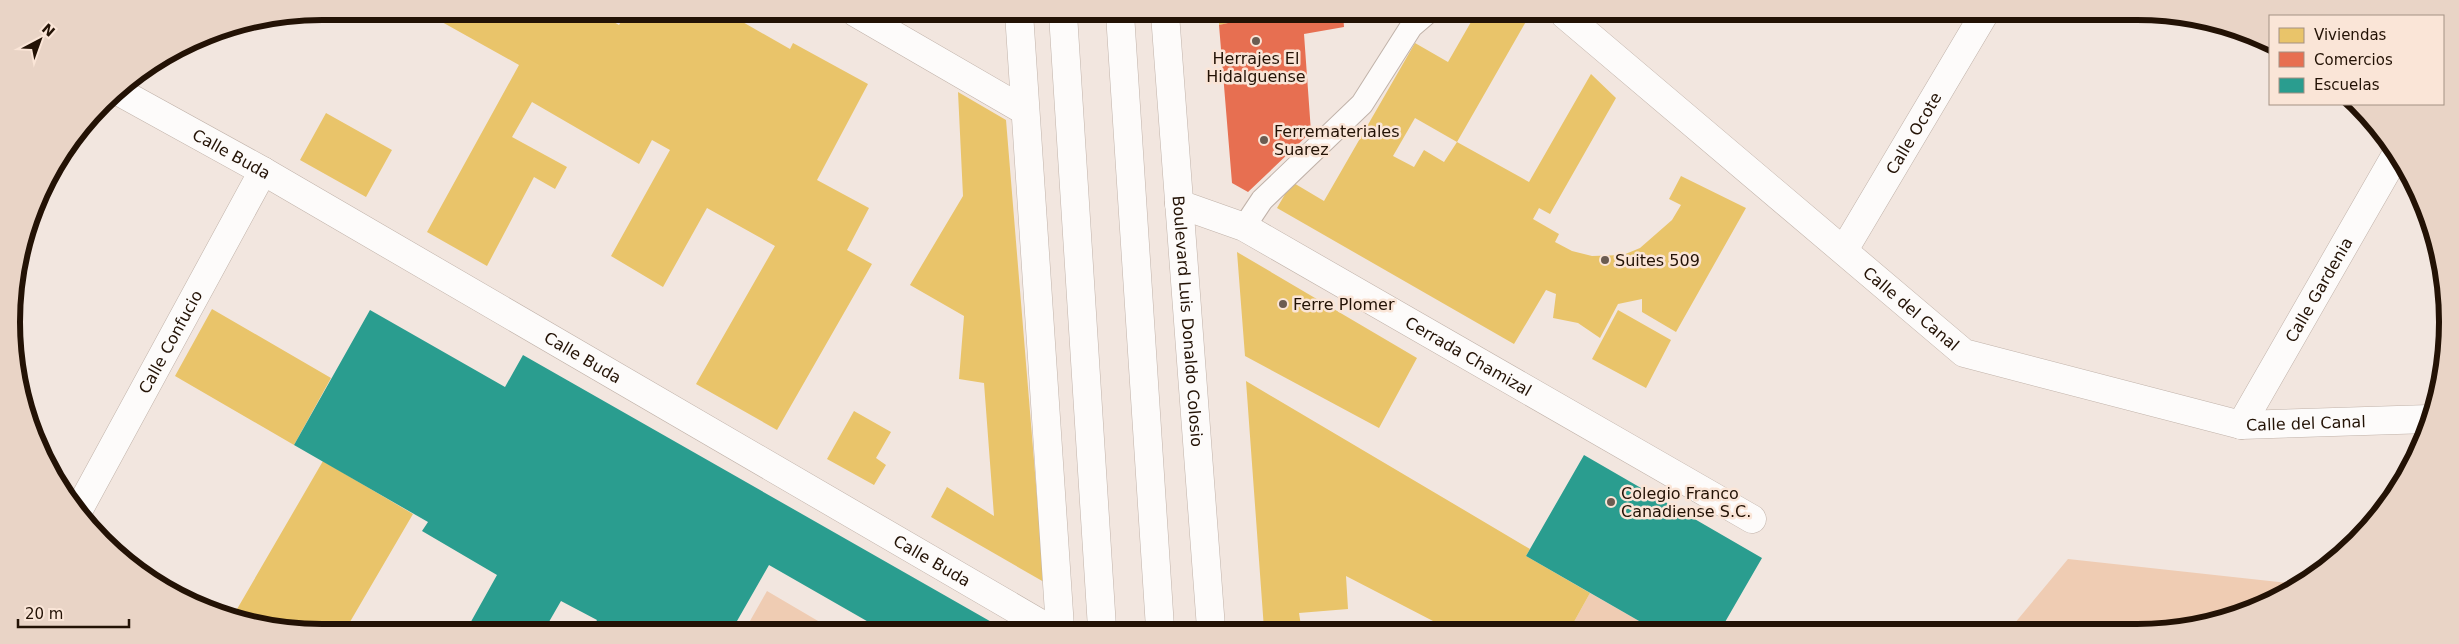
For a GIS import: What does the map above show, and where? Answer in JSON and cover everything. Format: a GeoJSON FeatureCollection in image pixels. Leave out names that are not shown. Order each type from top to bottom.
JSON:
{"type":"FeatureCollection","features":[{"type":"Feature","properties":{"kind":"street"},"geometry":{"type":"LineString","coordinates":[[868,20],[1025,111]]}},
{"type":"Feature","properties":{"kind":"street"},"geometry":{"type":"LineString","coordinates":[[1019,20],[1060,624]]}},
{"type":"Feature","properties":{"kind":"street"},"geometry":{"type":"LineString","coordinates":[[1063,20],[1102,624]]}},
{"type":"Feature","properties":{"kind":"street"},"geometry":{"type":"LineString","coordinates":[[1120,20],[1160,624]]}},
{"type":"Feature","properties":{"kind":"street","name":"Boulevard Luis Donaldo Colosio"},"geometry":{"type":"LineString","coordinates":[[1165,20],[1211,624]]}},
{"type":"Feature","properties":{"kind":"street","name":"Calle del Canal"},"geometry":{"type":"LineString","coordinates":[[1571,20],[1964,353],[2241,425],[2423,419]]}},
{"type":"Feature","properties":{"kind":"street","name":"Calle Ocote"},"geometry":{"type":"LineString","coordinates":[[1844,250],[1981,20]]}},
{"type":"Feature","properties":{"kind":"street","name":"Calle Buda"},"geometry":{"type":"LineString","coordinates":[[124,94],[263,171],[1041,624]]}},
{"type":"Feature","properties":{"kind":"street","name":"Calle Gardenia"},"geometry":{"type":"LineString","coordinates":[[2241,425],[2392,161]]}},
{"type":"Feature","properties":{"kind":"street","name":"Calle Confucio"},"geometry":{"type":"LineString","coordinates":[[81,505],[263,171]]}},
{"type":"Feature","properties":{"kind":"street","name":"Cerrada Chamizal"},"geometry":{"type":"LineString","coordinates":[[1179,204],[1244,227],[1752,519]]}},
{"type":"Feature","properties":{"kind":"lane"},"geometry":{"type":"LineString","coordinates":[[1244,227],[1262,200],[1362,104],[1410,27],[1419,20]]}},
{"type":"Feature","properties":{"kind":"shaded area"},"geometry":{"type":"Polygon","coordinates":[[[2068,559],[2289,583],[2234,608],[2215,614],[2176,621],[2137,624],[2014,624],[2068,559]]]}},
{"type":"Feature","properties":{"kind":"shaded area"},"geometry":{"type":"Polygon","coordinates":[[[767,591],[823,624],[748,624],[767,591]]]}},
{"type":"Feature","properties":{"kind":"shaded area"},"geometry":{"type":"Polygon","coordinates":[[[1590,593],[1644,624],[1573,624],[1590,593]]]}},
{"type":"Feature","properties":{"kind":"building: Viviendas"},"geometry":{"type":"Polygon","coordinates":[[[438,20],[610,20],[619,25],[622,20],[739,20],[790,49],[793,43],[868,84],[817,180],[869,208],[847,250],[872,264],[777,430],[696,384],[775,246],[707,208],[663,287],[611,256],[670,150],[652,140],[639,164],[532,102],[512,137],[567,167],[555,189],[534,177],[487,266],[427,232],[519,65],[438,20]]]}},
{"type":"Feature","properties":{"kind":"building: Viviendas"},"geometry":{"type":"Polygon","coordinates":[[[1219,20],[1242,20],[1219,25],[1219,20]]]}},
{"type":"Feature","properties":{"kind":"building: Viviendas"},"geometry":{"type":"Polygon","coordinates":[[[1472,20],[1527,20],[1457,142],[1529,182],[1591,74],[1616,98],[1550,214],[1539,208],[1533,219],[1559,234],[1555,242],[1572,251],[1592,256],[1623,255],[1640,248],[1672,220],[1681,205],[1669,199],[1681,176],[1746,208],[1676,332],[1642,312],[1642,299],[1618,304],[1600,338],[1578,323],[1553,318],[1556,294],[1546,290],[1514,344],[1277,208],[1292,182],[1324,201],[1415,43],[1448,62],[1472,20]],[[1415,118],[1393,156],[1414,167],[1424,150],[1444,162],[1457,142],[1415,118]]]}},
{"type":"Feature","properties":{"kind":"building: Viviendas"},"geometry":{"type":"Polygon","coordinates":[[[958,92],[1006,120],[1044,582],[931,517],[947,487],[994,516],[984,383],[959,379],[964,316],[910,285],[963,196],[958,92]]]}},
{"type":"Feature","properties":{"kind":"building: Viviendas"},"geometry":{"type":"Polygon","coordinates":[[[326,113],[392,150],[366,197],[300,160],[326,113]]]}},
{"type":"Feature","properties":{"kind":"building: Viviendas","name":"Ferre Plomer"},"geometry":{"type":"Polygon","coordinates":[[[1237,252],[1417,358],[1379,428],[1245,356],[1237,252]]]}},
{"type":"Feature","properties":{"kind":"building: Viviendas"},"geometry":{"type":"Polygon","coordinates":[[[212,309],[331,378],[294,445],[175,376],[212,309]]]}},
{"type":"Feature","properties":{"kind":"building: Viviendas"},"geometry":{"type":"Polygon","coordinates":[[[1618,310],[1671,340],[1646,388],[1592,359],[1618,310]]]}},
{"type":"Feature","properties":{"kind":"building: Viviendas"},"geometry":{"type":"Polygon","coordinates":[[[1246,381],[1530,549],[1526,556],[1590,593],[1573,624],[1432,624],[1433,621],[1346,576],[1348,609],[1299,613],[1301,624],[1264,624],[1246,381]]]}},
{"type":"Feature","properties":{"kind":"building: Viviendas"},"geometry":{"type":"Polygon","coordinates":[[[854,411],[891,432],[876,458],[886,465],[874,485],[827,459],[854,411]]]}},
{"type":"Feature","properties":{"kind":"building: Viviendas"},"geometry":{"type":"Polygon","coordinates":[[[323,461],[413,514],[349,624],[283,621],[236,611],[323,461]]]}},
{"type":"Feature","properties":{"kind":"building: Comercios"},"geometry":{"type":"Polygon","coordinates":[[[1241,20],[1343,20],[1344,27],[1304,34],[1311,132],[1248,192],[1232,183],[1219,25],[1241,20]]]}},
{"type":"Feature","properties":{"kind":"building: Escuelas"},"geometry":{"type":"Polygon","coordinates":[[[370,310],[505,387],[523,355],[995,624],[872,624],[769,565],[735,624],[595,624],[597,620],[561,601],[548,624],[470,624],[497,575],[422,531],[428,522],[294,445],[370,310]]]}},
{"type":"Feature","properties":{"kind":"building: Escuelas","name":"Colegio Franco Canadiense S.C."},"geometry":{"type":"Polygon","coordinates":[[[1584,455],[1762,558],[1724,624],[1644,624],[1526,556],[1584,455]]]}},
{"type":"Feature","properties":{"kind":"place","name":"Herrajes El Hidalguense"},"geometry":{"type":"Point","coordinates":[1256,41]}},
{"type":"Feature","properties":{"kind":"place","name":"Ferremateriales Suarez"},"geometry":{"type":"Point","coordinates":[1264,140]}},
{"type":"Feature","properties":{"kind":"place","name":"Suites 509"},"geometry":{"type":"Point","coordinates":[1605,260]}},
{"type":"Feature","properties":{"kind":"place","name":"Ferre Plomer"},"geometry":{"type":"Point","coordinates":[1283,304]}},
{"type":"Feature","properties":{"kind":"place","name":"Colegio Franco Canadiense S.C."},"geometry":{"type":"Point","coordinates":[1611,502]}}]}
